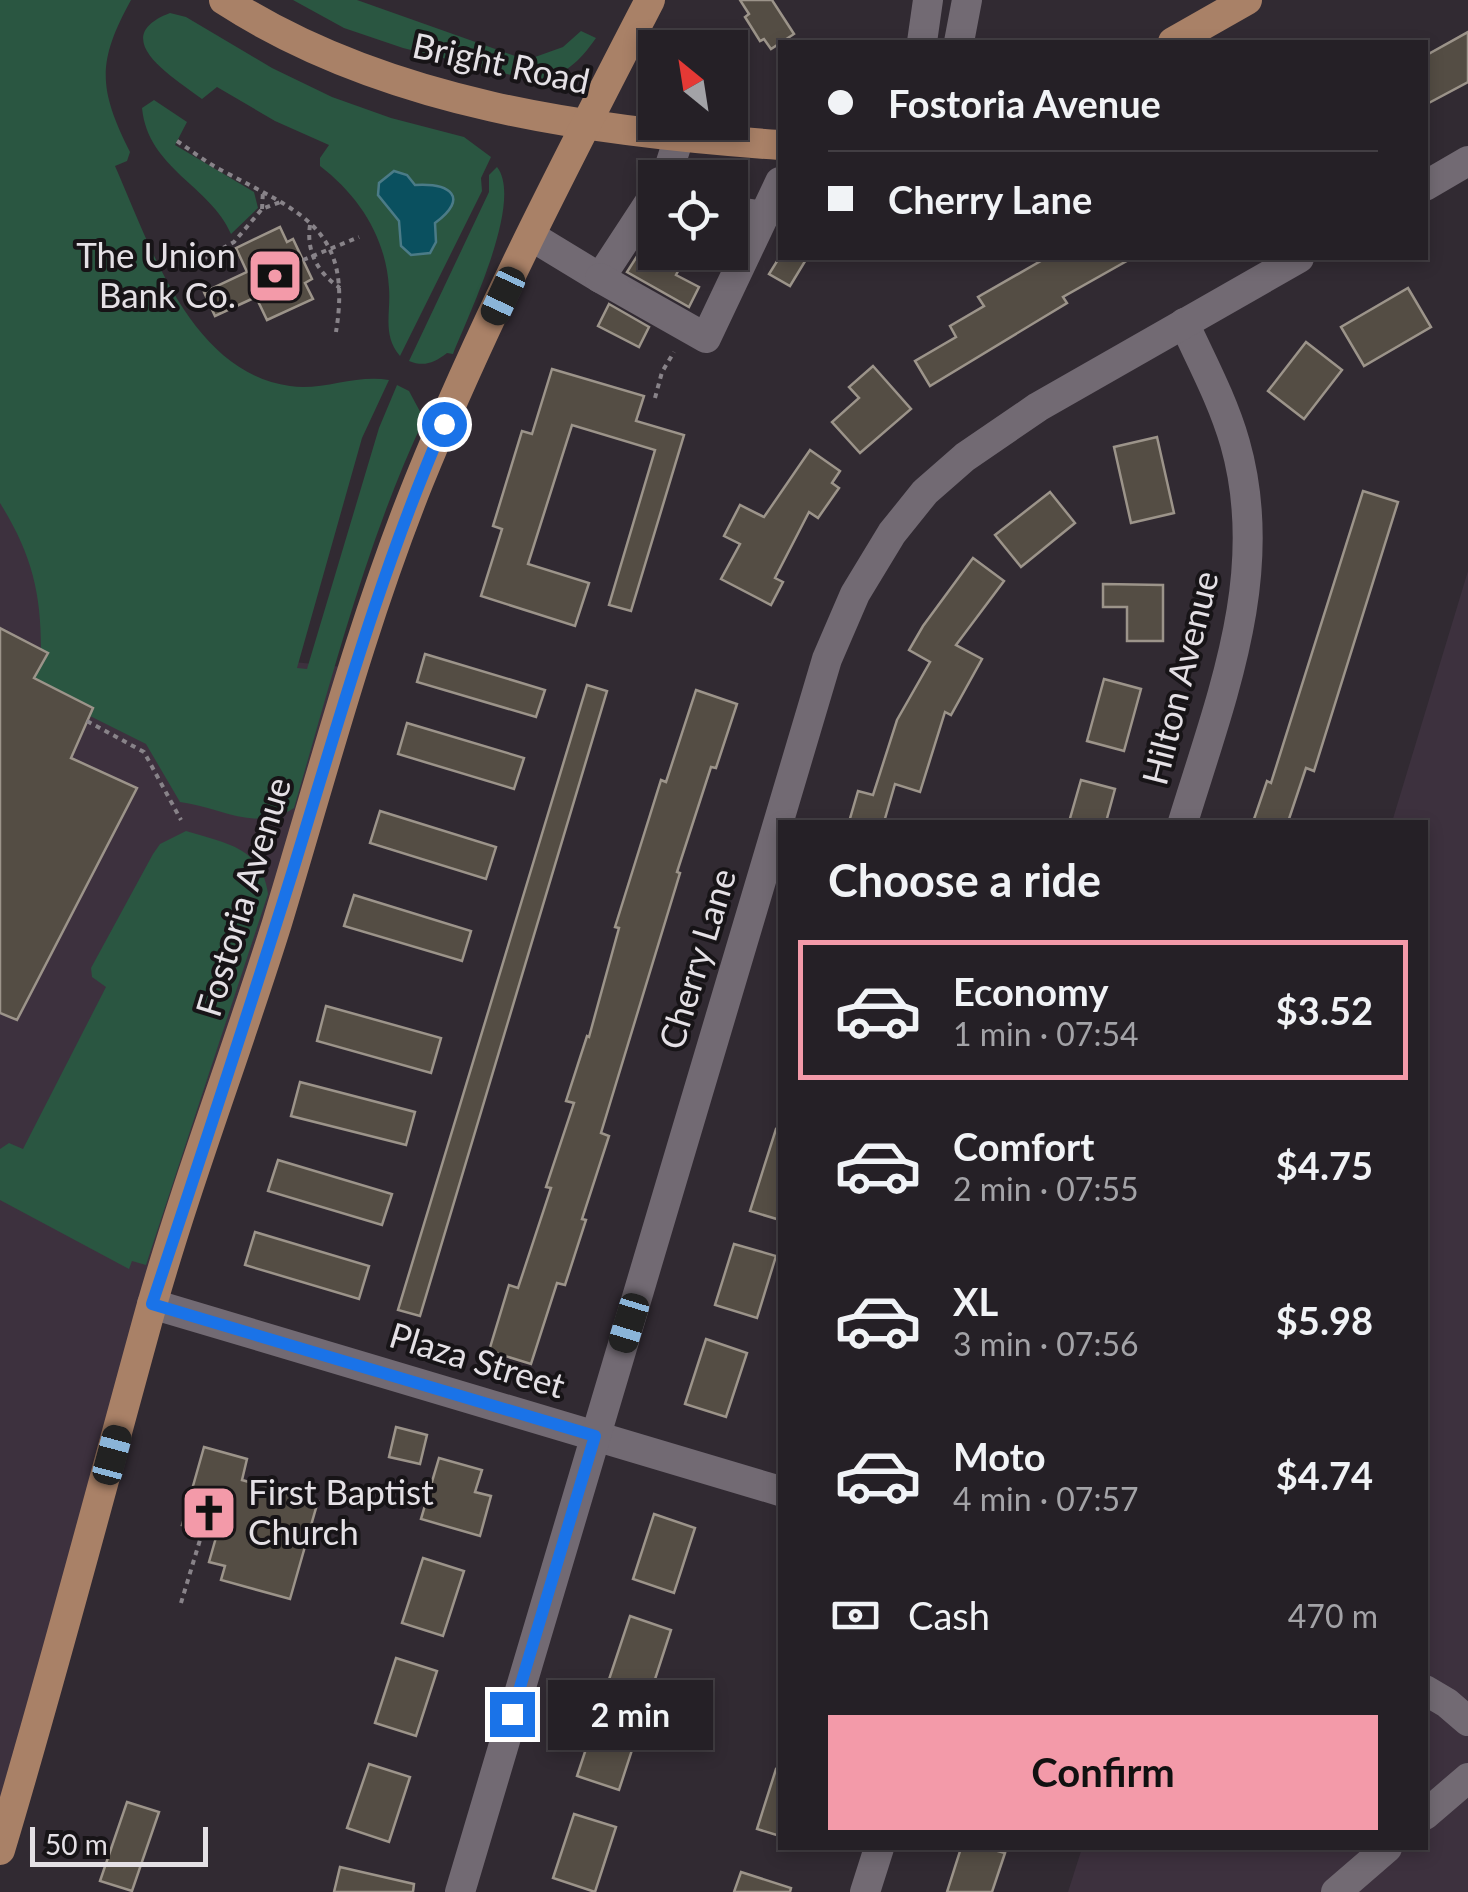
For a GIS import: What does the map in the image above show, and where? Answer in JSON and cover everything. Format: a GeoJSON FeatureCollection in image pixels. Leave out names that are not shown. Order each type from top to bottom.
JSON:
{"type":"FeatureCollection","features":[{"type":"Feature","properties":{"kind":"main road","name":"Bright Road"},"geometry":{"type":"LineString","coordinates":[[224,0],[301,44],[398,82],[498,108],[638,129]]}},
{"type":"Feature","properties":{"kind":"main road","name":"Fostoria Avenue"},"geometry":{"type":"LineString","coordinates":[[0,1850],[63,1640],[152,1304],[401,529],[531,236],[650,0]]}},
{"type":"Feature","properties":{"kind":"main road"},"geometry":{"type":"LineString","coordinates":[[1176,40],[1247,0]]}},
{"type":"Feature","properties":{"kind":"main road","name":"Bright Road"},"geometry":{"type":"LineString","coordinates":[[735,140],[778,145]]}},
{"type":"Feature","properties":{"kind":"street"},"geometry":{"type":"LineString","coordinates":[[922,40],[928,0]]}},
{"type":"Feature","properties":{"kind":"street"},"geometry":{"type":"LineString","coordinates":[[959,40],[967,0]]}},
{"type":"Feature","properties":{"kind":"street"},"geometry":{"type":"LineString","coordinates":[[1428,184],[1468,161]]}},
{"type":"Feature","properties":{"kind":"street"},"geometry":{"type":"LineString","coordinates":[[531,236],[706,338],[778,186]]}},
{"type":"Feature","properties":{"kind":"street"},"geometry":{"type":"LineString","coordinates":[[748,214],[764,216]]}},
{"type":"Feature","properties":{"kind":"street"},"geometry":{"type":"LineString","coordinates":[[600,278],[638,221]]}},
{"type":"Feature","properties":{"kind":"street","name":"Cherry Lane"},"geometry":{"type":"LineString","coordinates":[[779,820],[828,658],[855,594],[872,562],[913,505],[965,457],[1038,407],[1295,260]]}},
{"type":"Feature","properties":{"kind":"street","name":"Hilton Avenue"},"geometry":{"type":"LineString","coordinates":[[1184,323],[1223,408],[1234,442],[1248,512],[1250,548],[1238,636],[1185,820]]}},
{"type":"Feature","properties":{"kind":"street","name":"Cherry Lane"},"geometry":{"type":"LineString","coordinates":[[460,1892],[778,825]]}},
{"type":"Feature","properties":{"kind":"street","name":"Plaza Street"},"geometry":{"type":"LineString","coordinates":[[152,1304],[778,1490]]}},
{"type":"Feature","properties":{"kind":"street"},"geometry":{"type":"LineString","coordinates":[[1428,1692],[1468,1720]]}},
{"type":"Feature","properties":{"kind":"street"},"geometry":{"type":"LineString","coordinates":[[1428,1812],[1468,1778]]}},
{"type":"Feature","properties":{"kind":"street"},"geometry":{"type":"LineString","coordinates":[[866,1892],[877,1850]]}},
{"type":"Feature","properties":{"kind":"street"},"geometry":{"type":"LineString","coordinates":[[1336,1892],[1385,1850]]}},
{"type":"Feature","properties":{"kind":"path"},"geometry":{"type":"LineString","coordinates":[[177,142],[220,170],[283,201],[310,222],[329,250],[340,288],[336,332]]}},
{"type":"Feature","properties":{"kind":"path"},"geometry":{"type":"LineString","coordinates":[[262,209],[264,191]]}},
{"type":"Feature","properties":{"kind":"path"},"geometry":{"type":"LineString","coordinates":[[205,258],[234,242],[262,209],[283,201]]}},
{"type":"Feature","properties":{"kind":"path"},"geometry":{"type":"LineString","coordinates":[[310,222],[308,238],[313,257],[327,279],[340,288]]}},
{"type":"Feature","properties":{"kind":"path"},"geometry":{"type":"LineString","coordinates":[[303,260],[359,236]]}},
{"type":"Feature","properties":{"kind":"path"},"geometry":{"type":"LineString","coordinates":[[655,398],[662,372],[687,328]]}},
{"type":"Feature","properties":{"kind":"path"},"geometry":{"type":"LineString","coordinates":[[87,721],[144,752],[180,820]]}},
{"type":"Feature","properties":{"kind":"path"},"geometry":{"type":"LineString","coordinates":[[181,1603],[203,1530]]}},
{"type":"Feature","properties":{"kind":"shaded area"},"geometry":{"type":"Polygon","coordinates":[[[0,151],[294,662],[353,668],[0,1850],[0,151]]]}},
{"type":"Feature","properties":{"kind":"shaded area"},"geometry":{"type":"Polygon","coordinates":[[[1468,571],[1468,1892],[1068,1892],[1081,1850],[1428,1850],[1428,820],[1393,820],[1468,571]]]}},
{"type":"Feature","properties":{"kind":"green space"},"geometry":{"type":"Polygon","coordinates":[[[0,0],[131,0],[107,58],[107,92],[130,152],[127,161],[115,166],[159,267],[178,300],[225,357],[255,376],[290,386],[389,380],[362,438],[297,668],[307,669],[379,428],[397,385],[409,391],[424,419],[367,562],[294,808],[280,815],[252,818],[180,802],[146,744],[90,716],[93,708],[34,678],[48,653],[41,649],[36,590],[27,556],[0,503],[0,0]]]}},
{"type":"Feature","properties":{"kind":"green space"},"geometry":{"type":"Polygon","coordinates":[[[293,0],[357,0],[526,57],[519,77],[403,48],[344,28],[293,0]]]}},
{"type":"Feature","properties":{"kind":"green space"},"geometry":{"type":"Polygon","coordinates":[[[170,13],[186,17],[272,68],[332,97],[464,137],[491,157],[481,178],[482,191],[400,356],[389,332],[389,288],[382,252],[358,204],[320,166],[320,158],[329,145],[275,121],[217,87],[202,99],[163,69],[144,46],[144,34],[152,23],[170,13]]]}},
{"type":"Feature","properties":{"kind":"green space"},"geometry":{"type":"Polygon","coordinates":[[[581,31],[596,38],[576,62],[551,77],[530,79],[535,57],[563,47],[581,31]]]}},
{"type":"Feature","properties":{"kind":"green space"},"geometry":{"type":"Polygon","coordinates":[[[154,100],[187,122],[175,145],[254,192],[258,208],[231,234],[210,203],[156,147],[142,108],[154,100]]]}},
{"type":"Feature","properties":{"kind":"green space"},"geometry":{"type":"Polygon","coordinates":[[[497,167],[503,183],[504,205],[499,231],[453,354],[424,364],[409,361],[489,192],[489,175],[497,167]]]}},
{"type":"Feature","properties":{"kind":"green space"},"geometry":{"type":"Polygon","coordinates":[[[186,831],[228,844],[250,857],[264,878],[268,894],[146,1265],[132,1261],[129,1269],[0,1200],[0,1149],[9,1143],[23,1149],[106,987],[92,977],[91,968],[153,854],[160,844],[186,831]]]}},
{"type":"Feature","properties":{"kind":"water"},"geometry":{"type":"Polygon","coordinates":[[[394,171],[407,175],[415,185],[438,186],[451,194],[452,206],[435,223],[436,242],[430,253],[411,255],[401,246],[399,221],[378,195],[379,183],[394,171]]]}},
{"type":"Feature","properties":{"kind":"building"},"geometry":{"type":"Polygon","coordinates":[[[740,0],[772,0],[794,34],[778,40],[771,49],[764,39],[760,41],[745,17],[749,14],[740,0]]]}},
{"type":"Feature","properties":{"kind":"building"},"geometry":{"type":"Polygon","coordinates":[[[1468,32],[1468,82],[1428,103],[1428,54],[1468,32]]]}},
{"type":"Feature","properties":{"kind":"building","name":"The Union Bank Co."},"geometry":{"type":"Polygon","coordinates":[[[280,227],[287,242],[293,239],[312,279],[305,283],[313,299],[267,320],[256,297],[215,316],[204,292],[247,272],[236,248],[280,227]]]}},
{"type":"Feature","properties":{"kind":"building"},"geometry":{"type":"Polygon","coordinates":[[[638,255],[638,270],[679,270],[676,275],[699,287],[689,307],[627,272],[638,255]]]}},
{"type":"Feature","properties":{"kind":"building"},"geometry":{"type":"Polygon","coordinates":[[[778,260],[806,260],[790,286],[769,274],[778,260]]]}},
{"type":"Feature","properties":{"kind":"building"},"geometry":{"type":"Polygon","coordinates":[[[1043,260],[1128,260],[1063,297],[1067,303],[930,386],[915,361],[956,337],[950,326],[984,306],[978,297],[1043,260]]]}},
{"type":"Feature","properties":{"kind":"building"},"geometry":{"type":"Polygon","coordinates":[[[1408,288],[1431,327],[1364,366],[1341,327],[1408,288]]]}},
{"type":"Feature","properties":{"kind":"building"},"geometry":{"type":"Polygon","coordinates":[[[609,304],[649,327],[639,347],[598,326],[609,304]]]}},
{"type":"Feature","properties":{"kind":"building"},"geometry":{"type":"Polygon","coordinates":[[[1306,342],[1342,370],[1304,419],[1268,391],[1306,342]]]}},
{"type":"Feature","properties":{"kind":"building"},"geometry":{"type":"Polygon","coordinates":[[[873,366],[911,409],[860,453],[832,422],[859,398],[849,387],[873,366]]]}},
{"type":"Feature","properties":{"kind":"building"},"geometry":{"type":"Polygon","coordinates":[[[552,369],[644,396],[636,421],[684,435],[631,611],[609,605],[655,450],[572,425],[528,564],[589,583],[575,626],[481,596],[502,529],[493,526],[522,431],[532,434],[552,369]]]}},
{"type":"Feature","properties":{"kind":"building"},"geometry":{"type":"Polygon","coordinates":[[[1157,437],[1174,513],[1131,523],[1114,447],[1157,437]]]}},
{"type":"Feature","properties":{"kind":"building"},"geometry":{"type":"Polygon","coordinates":[[[810,450],[840,471],[832,483],[839,488],[818,518],[809,512],[775,578],[783,582],[771,605],[721,579],[740,544],[724,536],[740,505],[764,517],[810,450]]]}},
{"type":"Feature","properties":{"kind":"building"},"geometry":{"type":"Polygon","coordinates":[[[1363,491],[1398,502],[1314,771],[1306,768],[1289,820],[1254,820],[1267,781],[1271,783],[1363,491]]]}},
{"type":"Feature","properties":{"kind":"building"},"geometry":{"type":"Polygon","coordinates":[[[1050,492],[1075,523],[1021,567],[995,535],[1050,492]]]}},
{"type":"Feature","properties":{"kind":"building"},"geometry":{"type":"Polygon","coordinates":[[[973,558],[1004,581],[956,645],[982,659],[951,715],[945,712],[920,792],[895,784],[885,820],[850,820],[858,791],[873,795],[897,720],[930,662],[909,650],[973,558]]]}},
{"type":"Feature","properties":{"kind":"building"},"geometry":{"type":"Polygon","coordinates":[[[1103,584],[1163,585],[1163,641],[1127,641],[1127,607],[1103,607],[1103,584]]]}},
{"type":"Feature","properties":{"kind":"building"},"geometry":{"type":"Polygon","coordinates":[[[0,628],[48,653],[34,678],[93,708],[71,758],[137,788],[17,1020],[0,1013],[0,628]]]}},
{"type":"Feature","properties":{"kind":"building"},"geometry":{"type":"Polygon","coordinates":[[[425,654],[545,690],[536,717],[417,682],[425,654]]]}},
{"type":"Feature","properties":{"kind":"building"},"geometry":{"type":"Polygon","coordinates":[[[1104,679],[1141,689],[1124,751],[1087,741],[1104,679]]]}},
{"type":"Feature","properties":{"kind":"building"},"geometry":{"type":"Polygon","coordinates":[[[587,685],[607,691],[420,1316],[398,1310],[587,685]]]}},
{"type":"Feature","properties":{"kind":"building"},"geometry":{"type":"Polygon","coordinates":[[[696,690],[737,704],[716,768],[711,767],[677,872],[680,873],[601,1133],[609,1136],[582,1219],[586,1220],[565,1285],[557,1283],[531,1364],[489,1351],[509,1285],[518,1288],[551,1188],[546,1187],[574,1103],[566,1101],[589,1037],[619,928],[615,927],[661,780],[666,782],[696,690]]]}},
{"type":"Feature","properties":{"kind":"building"},"geometry":{"type":"Polygon","coordinates":[[[407,723],[524,758],[514,789],[398,754],[407,723]]]}},
{"type":"Feature","properties":{"kind":"building"},"geometry":{"type":"Polygon","coordinates":[[[1081,780],[1115,789],[1107,820],[1070,820],[1081,780]]]}},
{"type":"Feature","properties":{"kind":"building"},"geometry":{"type":"Polygon","coordinates":[[[380,811],[496,847],[486,879],[370,843],[380,811]]]}},
{"type":"Feature","properties":{"kind":"building"},"geometry":{"type":"Polygon","coordinates":[[[354,895],[471,931],[462,961],[344,926],[354,895]]]}},
{"type":"Feature","properties":{"kind":"building"},"geometry":{"type":"Polygon","coordinates":[[[326,1006],[441,1038],[431,1073],[317,1041],[326,1006]]]}},
{"type":"Feature","properties":{"kind":"building"},"geometry":{"type":"Polygon","coordinates":[[[300,1082],[415,1112],[406,1145],[291,1116],[300,1082]]]}},
{"type":"Feature","properties":{"kind":"building"},"geometry":{"type":"Polygon","coordinates":[[[776,1129],[778,1130],[778,1219],[750,1211],[776,1129]]]}},
{"type":"Feature","properties":{"kind":"building"},"geometry":{"type":"Polygon","coordinates":[[[278,1160],[392,1194],[382,1225],[268,1191],[278,1160]]]}},
{"type":"Feature","properties":{"kind":"building"},"geometry":{"type":"Polygon","coordinates":[[[255,1232],[369,1266],[359,1299],[245,1265],[255,1232]]]}},
{"type":"Feature","properties":{"kind":"building"},"geometry":{"type":"Polygon","coordinates":[[[734,1244],[776,1256],[757,1318],[715,1305],[734,1244]]]}},
{"type":"Feature","properties":{"kind":"building"},"geometry":{"type":"Polygon","coordinates":[[[706,1339],[747,1353],[726,1417],[685,1404],[706,1339]]]}},
{"type":"Feature","properties":{"kind":"building"},"geometry":{"type":"Polygon","coordinates":[[[396,1427],[427,1435],[420,1464],[389,1457],[396,1427]]]}},
{"type":"Feature","properties":{"kind":"building","name":"First Baptist Church"},"geometry":{"type":"Polygon","coordinates":[[[204,1447],[247,1459],[242,1480],[318,1501],[290,1599],[221,1580],[225,1566],[209,1562],[217,1534],[182,1525],[204,1447]]]}},
{"type":"Feature","properties":{"kind":"building"},"geometry":{"type":"Polygon","coordinates":[[[439,1458],[482,1470],[475,1492],[491,1496],[480,1536],[421,1519],[439,1458]]]}},
{"type":"Feature","properties":{"kind":"building"},"geometry":{"type":"Polygon","coordinates":[[[654,1514],[695,1528],[674,1593],[633,1579],[654,1514]]]}},
{"type":"Feature","properties":{"kind":"building"},"geometry":{"type":"Polygon","coordinates":[[[423,1558],[464,1571],[443,1636],[402,1623],[423,1558]]]}},
{"type":"Feature","properties":{"kind":"building"},"geometry":{"type":"Polygon","coordinates":[[[630,1616],[671,1630],[619,1790],[577,1776],[630,1616]]]}},
{"type":"Feature","properties":{"kind":"building"},"geometry":{"type":"Polygon","coordinates":[[[396,1658],[437,1671],[416,1736],[375,1723],[396,1658]]]}},
{"type":"Feature","properties":{"kind":"building"},"geometry":{"type":"Polygon","coordinates":[[[369,1764],[410,1777],[389,1842],[347,1828],[369,1764]]]}},
{"type":"Feature","properties":{"kind":"building"},"geometry":{"type":"Polygon","coordinates":[[[776,1769],[778,1770],[778,1835],[757,1829],[776,1769]]]}},
{"type":"Feature","properties":{"kind":"building"},"geometry":{"type":"Polygon","coordinates":[[[127,1802],[159,1812],[132,1891],[100,1881],[127,1802]]]}},
{"type":"Feature","properties":{"kind":"building"},"geometry":{"type":"Polygon","coordinates":[[[574,1814],[616,1827],[595,1892],[553,1878],[574,1814]]]}},
{"type":"Feature","properties":{"kind":"building"},"geometry":{"type":"Polygon","coordinates":[[[960,1850],[1005,1853],[992,1892],[947,1892],[960,1850]]]}},
{"type":"Feature","properties":{"kind":"building"},"geometry":{"type":"Polygon","coordinates":[[[340,1867],[414,1884],[413,1892],[334,1892],[340,1867]]]}},
{"type":"Feature","properties":{"kind":"building"},"geometry":{"type":"Polygon","coordinates":[[[741,1872],[791,1888],[790,1892],[734,1892],[741,1872]]]}},
{"type":"Feature","properties":{"kind":"place","name":"The Union Bank Co."},"geometry":{"type":"Point","coordinates":[275,276]}},
{"type":"Feature","properties":{"kind":"place","name":"First Baptist Church"},"geometry":{"type":"Point","coordinates":[209,1513]}},
{"type":"Feature","properties":{"kind":"route"},"geometry":{"type":"LineString","coordinates":[[444,424],[401,529],[332,733],[268,950],[152,1304],[595,1436],[512,1714]]}}]}
